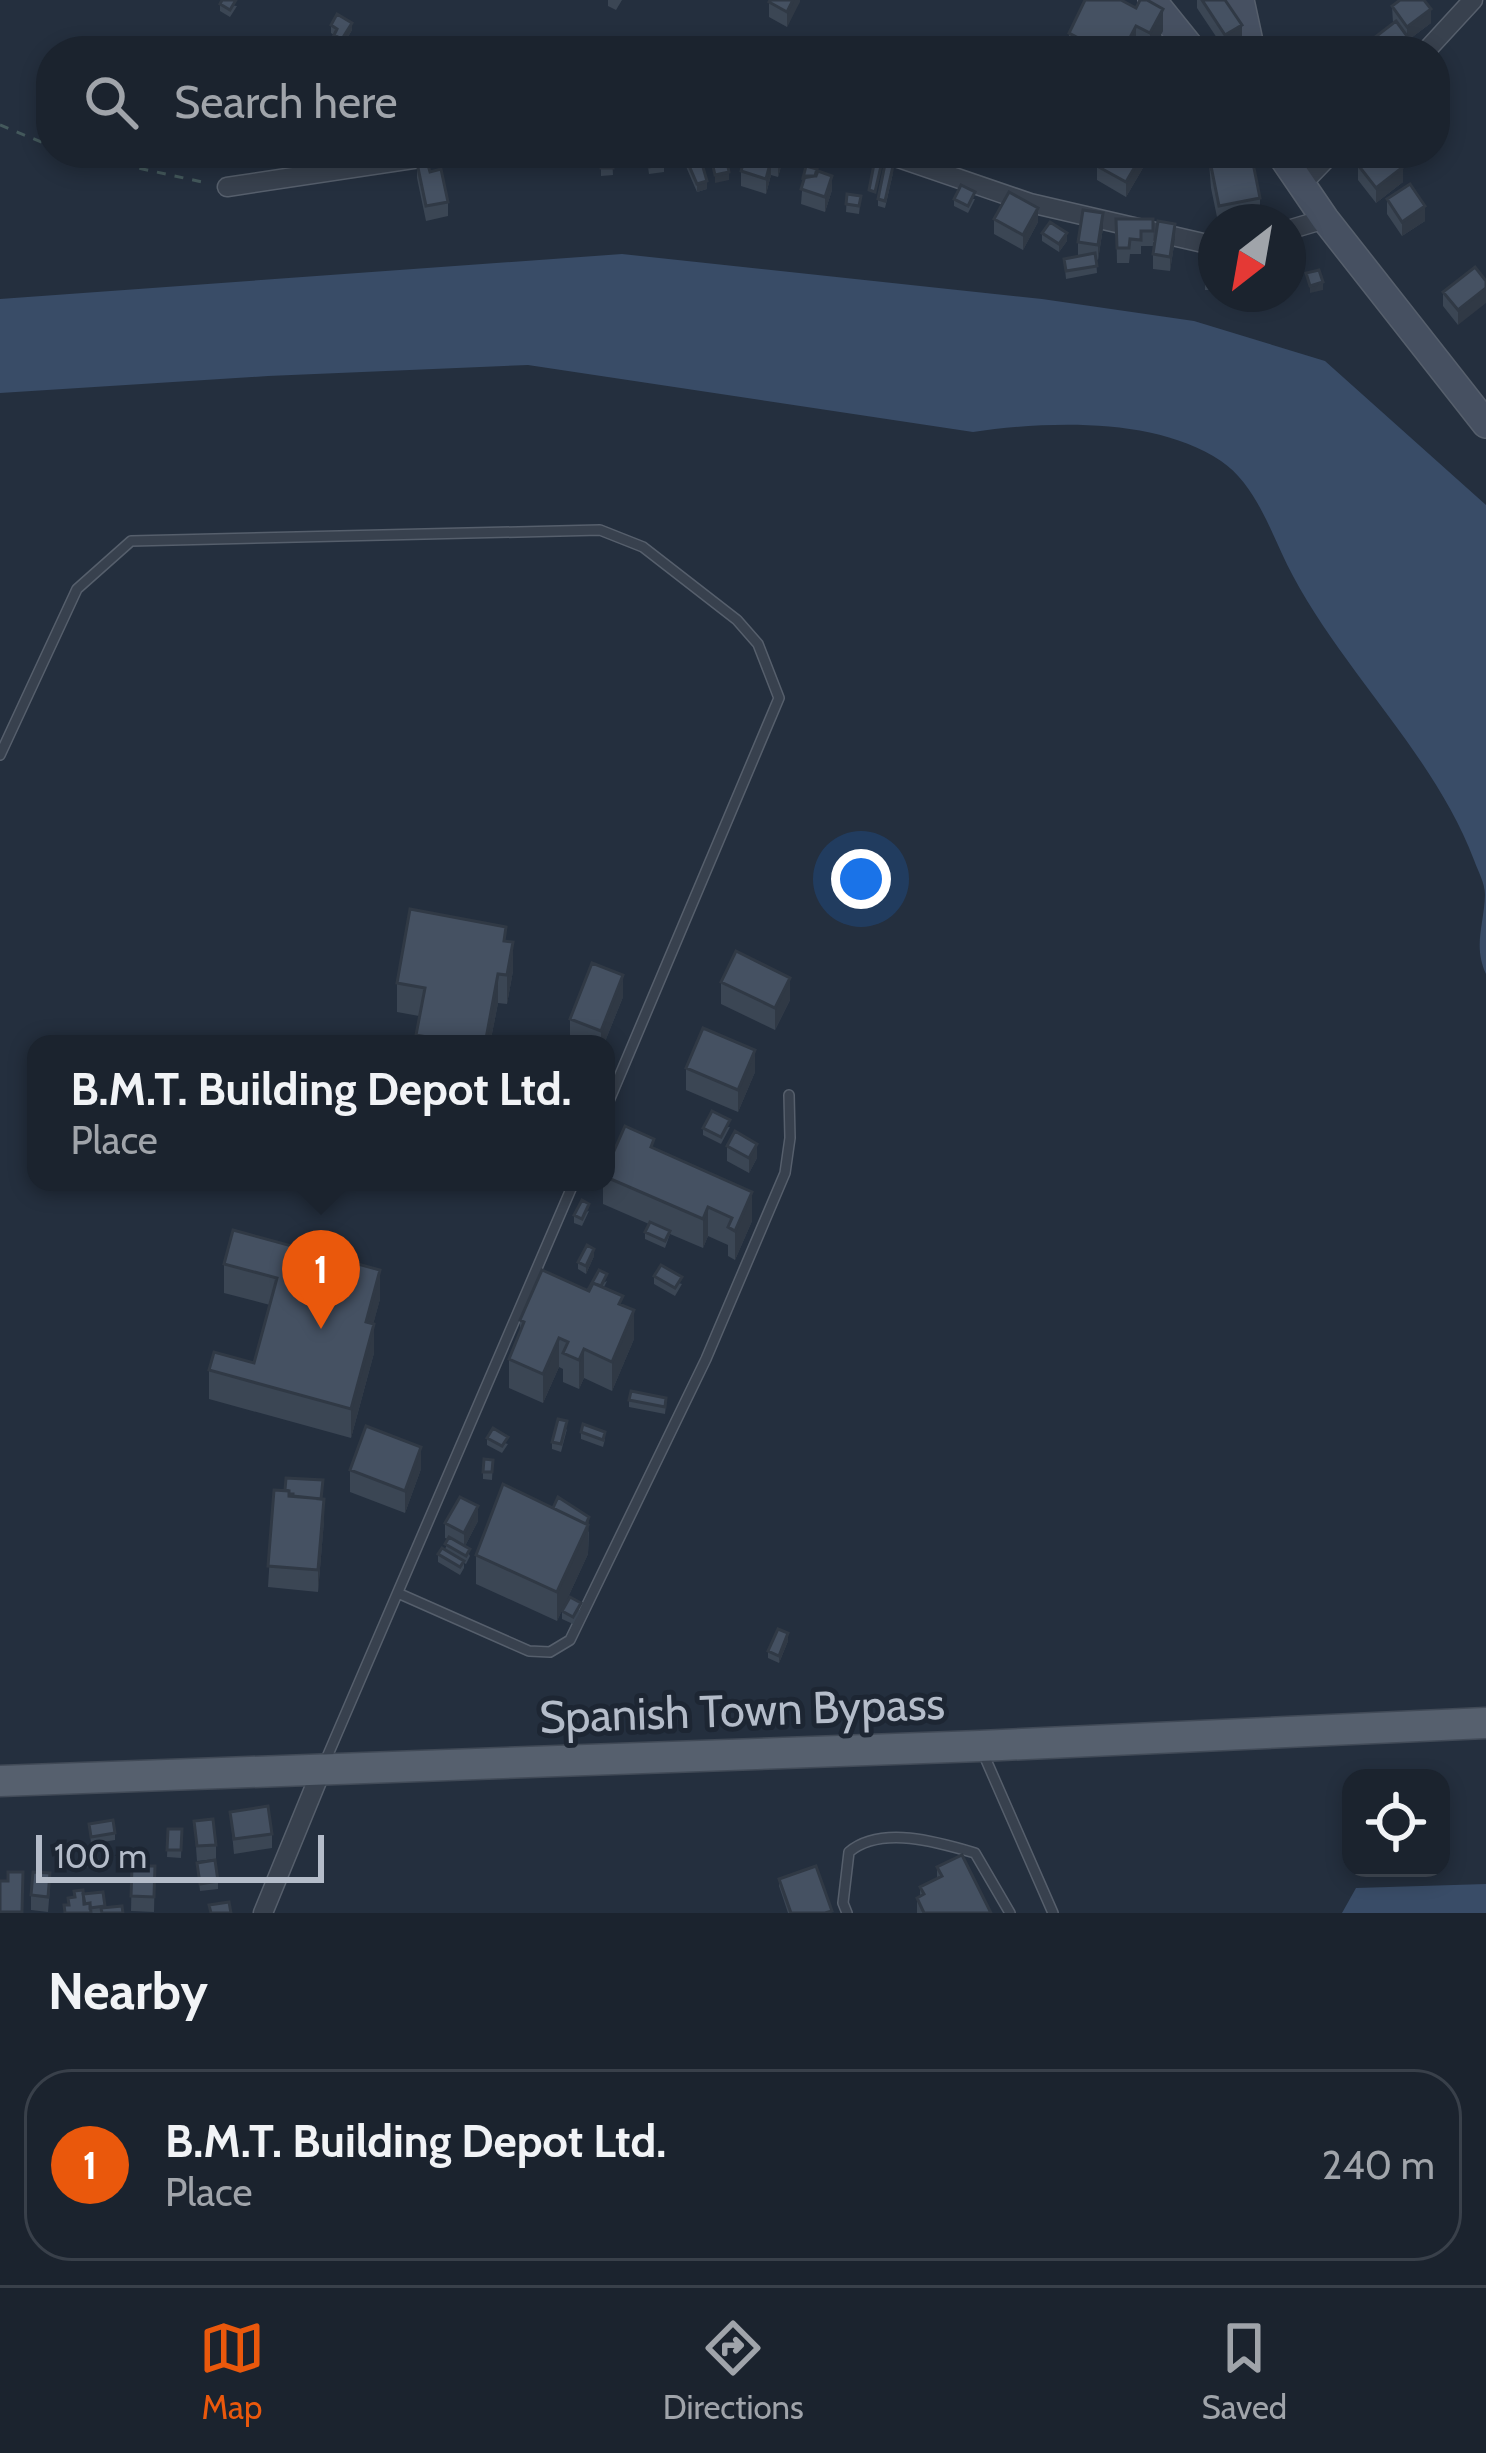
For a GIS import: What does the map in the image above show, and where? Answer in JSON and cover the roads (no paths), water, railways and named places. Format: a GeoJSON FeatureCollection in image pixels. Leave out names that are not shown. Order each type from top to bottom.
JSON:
{"type":"FeatureCollection","features":[{"type":"Feature","properties":{"kind":"main road","name":"Spanish Town Bypass"},"geometry":{"type":"LineString","coordinates":[[0,1780],[980,1747],[1486,1724]]}},
{"type":"Feature","properties":{"kind":"street"},"geometry":{"type":"LineString","coordinates":[[1152,0],[1181,36]]}},
{"type":"Feature","properties":{"kind":"street"},"geometry":{"type":"LineString","coordinates":[[1240,0],[1247,36]]}},
{"type":"Feature","properties":{"kind":"street"},"geometry":{"type":"LineString","coordinates":[[1440,36],[1472,0]]}},
{"type":"Feature","properties":{"kind":"street"},"geometry":{"type":"LineString","coordinates":[[227,187],[353,168]]}},
{"type":"Feature","properties":{"kind":"street"},"geometry":{"type":"LineString","coordinates":[[928,168],[1030,203],[1198,242]]}},
{"type":"Feature","properties":{"kind":"street"},"geometry":{"type":"LineString","coordinates":[[1289,168],[1486,424]]}},
{"type":"Feature","properties":{"kind":"street"},"geometry":{"type":"LineString","coordinates":[[1301,185],[1317,168]]}},
{"type":"Feature","properties":{"kind":"street"},"geometry":{"type":"LineString","coordinates":[[1306,225],[1325,219]]}},
{"type":"Feature","properties":{"kind":"street"},"geometry":{"type":"LineString","coordinates":[[263,1913],[322,1769]]}},
{"type":"Feature","properties":{"kind":"lane"},"geometry":{"type":"LineString","coordinates":[[0,755],[77,589],[131,541],[600,530],[644,547],[737,620],[758,644],[779,698],[615,1087]]}},
{"type":"Feature","properties":{"kind":"lane"},"geometry":{"type":"LineString","coordinates":[[400,1594],[530,1651],[550,1652],[570,1640],[706,1359],[785,1173],[789,1096]]}},
{"type":"Feature","properties":{"kind":"lane"},"geometry":{"type":"LineString","coordinates":[[322,1769],[570,1191]]}},
{"type":"Feature","properties":{"kind":"lane"},"geometry":{"type":"LineString","coordinates":[[980,1747],[1053,1913]]}},
{"type":"Feature","properties":{"kind":"lane"},"geometry":{"type":"LineString","coordinates":[[847,1913],[843,1903],[849,1852],[860,1842],[916,1838],[974,1853],[1010,1913]]}},
{"type":"Feature","properties":{"kind":"water"},"geometry":{"type":"Polygon","coordinates":[[[622,254],[1042,299],[1194,321],[1325,361],[1486,505],[1486,974],[1480,945],[1484,886],[1457,822],[1413,750],[1314,612],[1245,484],[1221,461],[1195,447],[1165,436],[1101,426],[973,432],[528,365],[0,393],[0,299],[622,254]]]}},
{"type":"Feature","properties":{"kind":"water"},"geometry":{"type":"Polygon","coordinates":[[[1486,1884],[1486,1913],[1342,1913],[1356,1888],[1486,1884]]]}},
{"type":"Feature","properties":{"kind":"place","name":"B.M.T. Building Depot Ltd."},"geometry":{"type":"Point","coordinates":[321,1329]}}]}
